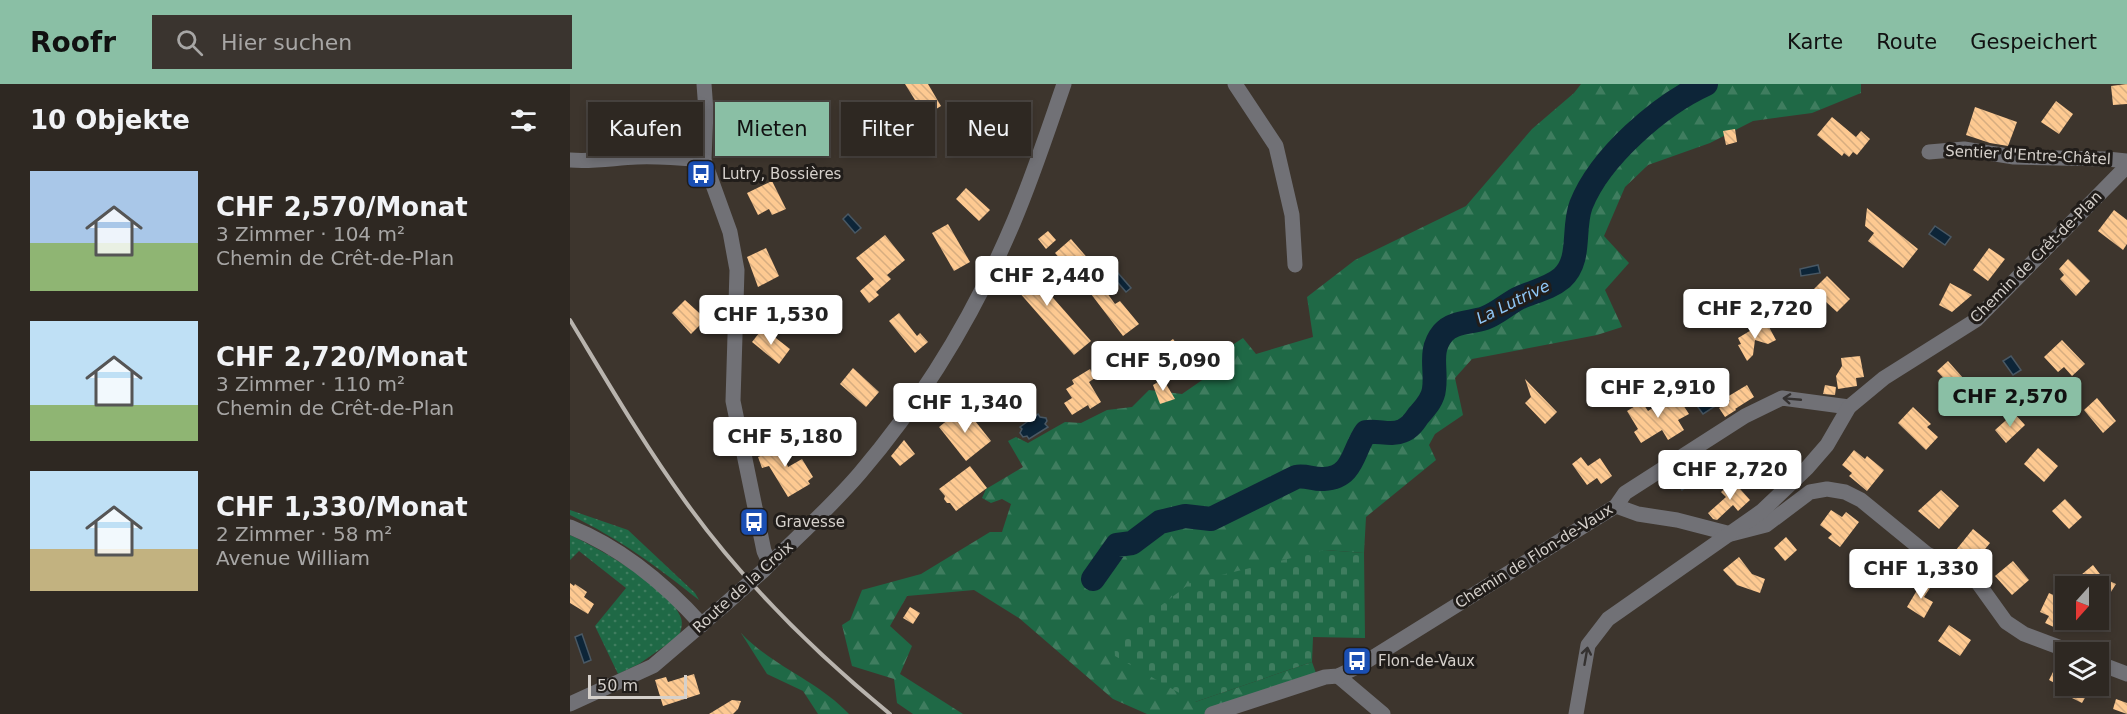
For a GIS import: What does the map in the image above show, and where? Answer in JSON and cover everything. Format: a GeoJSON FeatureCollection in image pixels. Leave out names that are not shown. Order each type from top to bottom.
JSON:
{"type":"FeatureCollection","features":[{"type":"Feature","properties":{"kind":"street"},"geometry":{"type":"LineString","coordinates":[[704,84],[706,111],[704,160],[730,232],[737,270],[733,401],[767,567]]}},
{"type":"Feature","properties":{"kind":"street","name":"Route de la Croix"},"geometry":{"type":"LineString","coordinates":[[570,704],[653,666],[767,567],[833,504],[861,471],[934,374],[979,296],[1015,220],[1065,84]]}},
{"type":"Feature","properties":{"kind":"street"},"geometry":{"type":"LineString","coordinates":[[1235,84],[1276,146],[1292,215],[1295,264]]}},
{"type":"Feature","properties":{"kind":"street","name":"Sentier d'Entre-Châtel"},"geometry":{"type":"LineString","coordinates":[[1929,152],[1964,149],[2014,157],[2127,161]]}},
{"type":"Feature","properties":{"kind":"street"},"geometry":{"type":"LineString","coordinates":[[570,160],[679,157],[704,160]]}},
{"type":"Feature","properties":{"kind":"street","name":"Chemin de Crêt-de-Plan"},"geometry":{"type":"LineString","coordinates":[[1575,714],[1588,645],[1608,619],[1762,511],[1807,468],[1827,445],[1850,407],[1884,378],[1976,320],[2127,166]]}},
{"type":"Feature","properties":{"kind":"street","name":"Chemin de Flon-de-Vaux"},"geometry":{"type":"LineString","coordinates":[[1212,714],[1325,677],[1338,676],[1359,666],[1616,506],[1625,493],[1744,416],[1782,398],[1850,407]]}},
{"type":"Feature","properties":{"kind":"street"},"geometry":{"type":"LineString","coordinates":[[1616,506],[1638,514],[1677,520],[1731,534],[1766,525],[1810,492],[1827,489],[1845,492],[1861,500],[1927,554],[1959,569],[1978,583],[2006,622],[2024,634],[2055,646]]}},
{"type":"Feature","properties":{"kind":"street"},"geometry":{"type":"LineString","coordinates":[[570,527],[620,553],[645,570],[670,591],[702,625]]}},
{"type":"Feature","properties":{"kind":"street"},"geometry":{"type":"LineString","coordinates":[[2109,667],[2127,674]]}},
{"type":"Feature","properties":{"kind":"street"},"geometry":{"type":"LineString","coordinates":[[1338,676],[1383,714]]}},
{"type":"Feature","properties":{"kind":"green space"},"geometry":{"type":"Polygon","coordinates":[[[1581,84],[1861,84],[1861,93],[1812,113],[1753,121],[1710,143],[1648,165],[1625,187],[1604,236],[1629,263],[1605,290],[1622,327],[1597,335],[1472,359],[1455,378],[1463,415],[1435,434],[1429,445],[1436,460],[1366,517],[1364,553],[1325,550],[1195,702],[1312,662],[1316,673],[1212,714],[1147,714],[1113,699],[1019,618],[974,590],[907,596],[890,626],[912,646],[900,674],[963,714],[913,714],[897,703],[894,679],[852,666],[842,625],[850,620],[862,590],[921,574],[990,532],[1002,532],[1011,504],[1002,499],[991,503],[982,498],[986,489],[1023,467],[1008,441],[1016,437],[1028,443],[1065,422],[1081,423],[1107,410],[1132,407],[1149,390],[1182,394],[1208,376],[1223,351],[1243,338],[1256,354],[1313,337],[1307,297],[1355,260],[1466,206],[1532,129],[1574,93],[1581,84]]]}},
{"type":"Feature","properties":{"kind":"green space"},"geometry":{"type":"Polygon","coordinates":[[[570,510],[628,530],[695,593],[699,600],[637,554],[570,515],[570,510]]]}},
{"type":"Feature","properties":{"kind":"green space"},"geometry":{"type":"Polygon","coordinates":[[[570,535],[615,559],[664,594],[681,618],[679,636],[639,664],[618,674],[595,626],[626,588],[579,551],[570,560],[570,535]]]}},
{"type":"Feature","properties":{"kind":"green space"},"geometry":{"type":"Polygon","coordinates":[[[1325,550],[1364,553],[1365,638],[1313,637],[1312,662],[1195,702],[1115,656],[1114,641],[1192,582],[1325,550]]]}},
{"type":"Feature","properties":{"kind":"green space"},"geometry":{"type":"Polygon","coordinates":[[[741,633],[753,645],[837,702],[849,714],[818,714],[803,691],[767,674],[741,633]]]}},
{"type":"Feature","properties":{"kind":"water"},"geometry":{"type":"Polygon","coordinates":[[[848,214],[861,228],[855,233],[843,219],[848,214]]]}},
{"type":"Feature","properties":{"kind":"water"},"geometry":{"type":"Polygon","coordinates":[[[1935,226],[1951,237],[1945,245],[1929,234],[1935,226]]]}},
{"type":"Feature","properties":{"kind":"water"},"geometry":{"type":"Polygon","coordinates":[[[1818,265],[1820,273],[1801,276],[1800,269],[1818,265]]]}},
{"type":"Feature","properties":{"kind":"water"},"geometry":{"type":"Polygon","coordinates":[[[1118,273],[1131,288],[1126,292],[1113,277],[1118,273]]]}},
{"type":"Feature","properties":{"kind":"water"},"geometry":{"type":"Polygon","coordinates":[[[2011,356],[2021,370],[2013,375],[2003,361],[2011,356]]]}},
{"type":"Feature","properties":{"kind":"water"},"geometry":{"type":"Polygon","coordinates":[[[1715,395],[1720,403],[1703,414],[1697,406],[1715,395]]]}},
{"type":"Feature","properties":{"kind":"water"},"geometry":{"type":"Polygon","coordinates":[[[1038,414],[1046,418],[1045,424],[1048,427],[1029,439],[1027,436],[1023,437],[1020,427],[1038,414]]]}},
{"type":"Feature","properties":{"kind":"water"},"geometry":{"type":"Polygon","coordinates":[[[1689,473],[1693,474],[1695,481],[1682,490],[1677,481],[1689,473]]]}},
{"type":"Feature","properties":{"kind":"water"},"geometry":{"type":"Polygon","coordinates":[[[582,634],[591,660],[584,663],[575,637],[582,634]]]}},
{"type":"Feature","properties":{"kind":"building"},"geometry":{"type":"Polygon","coordinates":[[[905,84],[928,84],[941,106],[935,110],[935,102],[916,102],[905,84]]]}},
{"type":"Feature","properties":{"kind":"building"},"geometry":{"type":"Polygon","coordinates":[[[2127,84],[2127,104],[2113,105],[2111,86],[2127,84]]]}},
{"type":"Feature","properties":{"kind":"building"},"geometry":{"type":"Polygon","coordinates":[[[2056,101],[2073,114],[2059,134],[2041,122],[2056,101]]]}},
{"type":"Feature","properties":{"kind":"building"},"geometry":{"type":"Polygon","coordinates":[[[1975,107],[2017,122],[2008,146],[1966,135],[1975,107]]]}},
{"type":"Feature","properties":{"kind":"building"},"geometry":{"type":"Polygon","coordinates":[[[1832,117],[1856,137],[1861,131],[1870,139],[1857,155],[1853,152],[1849,157],[1844,153],[1842,156],[1817,135],[1832,117]]]}},
{"type":"Feature","properties":{"kind":"building"},"geometry":{"type":"Polygon","coordinates":[[[1735,129],[1737,142],[1726,145],[1723,131],[1735,129]]]}},
{"type":"Feature","properties":{"kind":"building"},"geometry":{"type":"Polygon","coordinates":[[[772,181],[786,209],[772,215],[769,209],[758,215],[747,193],[772,181]]]}},
{"type":"Feature","properties":{"kind":"building"},"geometry":{"type":"Polygon","coordinates":[[[966,188],[990,210],[979,221],[956,199],[966,188]]]}},
{"type":"Feature","properties":{"kind":"building"},"geometry":{"type":"Polygon","coordinates":[[[1867,208],[1918,249],[1903,268],[1868,241],[1874,233],[1865,226],[1867,208]]]}},
{"type":"Feature","properties":{"kind":"building"},"geometry":{"type":"Polygon","coordinates":[[[2114,210],[2127,220],[2127,244],[2123,250],[2098,231],[2114,210]]]}},
{"type":"Feature","properties":{"kind":"building"},"geometry":{"type":"Polygon","coordinates":[[[948,224],[970,262],[954,271],[932,233],[948,224]]]}},
{"type":"Feature","properties":{"kind":"building"},"geometry":{"type":"Polygon","coordinates":[[[1048,231],[1056,240],[1046,249],[1038,239],[1048,231]]]}},
{"type":"Feature","properties":{"kind":"building"},"geometry":{"type":"Polygon","coordinates":[[[885,235],[905,260],[887,275],[891,279],[876,292],[879,295],[869,303],[860,291],[874,279],[856,258],[885,235]]]}},
{"type":"Feature","properties":{"kind":"building"},"geometry":{"type":"Polygon","coordinates":[[[1071,239],[1090,261],[1074,275],[1055,253],[1071,239]]]}},
{"type":"Feature","properties":{"kind":"building"},"geometry":{"type":"Polygon","coordinates":[[[766,248],[779,276],[758,287],[747,257],[766,248]]]}},
{"type":"Feature","properties":{"kind":"building"},"geometry":{"type":"Polygon","coordinates":[[[1989,248],[2005,259],[1988,281],[1973,270],[1989,248]]]}},
{"type":"Feature","properties":{"kind":"building"},"geometry":{"type":"Polygon","coordinates":[[[1019,259],[1091,341],[1074,355],[1003,274],[1019,259]]]}},
{"type":"Feature","properties":{"kind":"building"},"geometry":{"type":"Polygon","coordinates":[[[2068,259],[2090,281],[2076,296],[2060,279],[2064,275],[2059,269],[2068,259]]]}},
{"type":"Feature","properties":{"kind":"building"},"geometry":{"type":"Polygon","coordinates":[[[1827,276],[1850,299],[1837,312],[1813,290],[1827,276]]]}},
{"type":"Feature","properties":{"kind":"building"},"geometry":{"type":"Polygon","coordinates":[[[1950,283],[1972,295],[1952,312],[1939,305],[1950,283]]]}},
{"type":"Feature","properties":{"kind":"building"},"geometry":{"type":"Polygon","coordinates":[[[1102,286],[1115,304],[1120,301],[1139,324],[1123,336],[1091,294],[1102,286]]]}},
{"type":"Feature","properties":{"kind":"building"},"geometry":{"type":"Polygon","coordinates":[[[685,300],[706,319],[691,334],[672,313],[685,300]]]}},
{"type":"Feature","properties":{"kind":"building"},"geometry":{"type":"Polygon","coordinates":[[[899,313],[917,336],[920,333],[928,342],[915,353],[889,321],[899,313]]]}},
{"type":"Feature","properties":{"kind":"building"},"geometry":{"type":"Polygon","coordinates":[[[1763,323],[1766,328],[1769,327],[1776,340],[1768,344],[1755,340],[1753,355],[1747,361],[1738,345],[1741,344],[1738,338],[1763,323]]]}},
{"type":"Feature","properties":{"kind":"building"},"geometry":{"type":"Polygon","coordinates":[[[763,328],[790,349],[779,364],[752,342],[763,328]]]}},
{"type":"Feature","properties":{"kind":"building"},"geometry":{"type":"Polygon","coordinates":[[[1173,339],[1190,362],[1175,373],[1158,350],[1173,339]]]}},
{"type":"Feature","properties":{"kind":"building"},"geometry":{"type":"Polygon","coordinates":[[[2062,340],[2085,364],[2072,376],[2064,367],[2058,372],[2044,357],[2062,340]]]}},
{"type":"Feature","properties":{"kind":"building"},"geometry":{"type":"Polygon","coordinates":[[[1860,356],[1864,377],[1856,378],[1857,386],[1838,389],[1836,376],[1842,366],[1841,358],[1860,356]]]}},
{"type":"Feature","properties":{"kind":"building"},"geometry":{"type":"Polygon","coordinates":[[[1948,361],[1986,404],[1976,413],[1937,371],[1948,361]]]}},
{"type":"Feature","properties":{"kind":"building"},"geometry":{"type":"Polygon","coordinates":[[[853,368],[879,392],[866,407],[840,384],[853,368]]]}},
{"type":"Feature","properties":{"kind":"building"},"geometry":{"type":"Polygon","coordinates":[[[1090,369],[1095,378],[1089,382],[1101,402],[1090,409],[1088,405],[1072,415],[1064,403],[1072,398],[1066,389],[1074,384],[1072,380],[1090,369]]]}},
{"type":"Feature","properties":{"kind":"building"},"geometry":{"type":"Polygon","coordinates":[[[1163,379],[1175,399],[1160,404],[1153,385],[1163,379]]]}},
{"type":"Feature","properties":{"kind":"building"},"geometry":{"type":"Polygon","coordinates":[[[1525,379],[1557,412],[1545,424],[1525,403],[1531,397],[1525,379]]]}},
{"type":"Feature","properties":{"kind":"building"},"geometry":{"type":"Polygon","coordinates":[[[1747,385],[1754,397],[1725,417],[1719,408],[1730,401],[1727,397],[1747,385]]]}},
{"type":"Feature","properties":{"kind":"building"},"geometry":{"type":"Polygon","coordinates":[[[1825,385],[1836,387],[1835,395],[1823,394],[1825,385]]]}},
{"type":"Feature","properties":{"kind":"building"},"geometry":{"type":"Polygon","coordinates":[[[1678,397],[1689,414],[1678,420],[1684,430],[1668,440],[1662,430],[1641,443],[1634,432],[1638,429],[1627,411],[1642,402],[1648,411],[1666,399],[1668,403],[1678,397]]]}},
{"type":"Feature","properties":{"kind":"building"},"geometry":{"type":"Polygon","coordinates":[[[2097,398],[2116,421],[2103,433],[2084,410],[2097,398]]]}},
{"type":"Feature","properties":{"kind":"building"},"geometry":{"type":"Polygon","coordinates":[[[964,407],[991,441],[966,461],[939,427],[964,407]]]}},
{"type":"Feature","properties":{"kind":"building"},"geometry":{"type":"Polygon","coordinates":[[[1913,407],[1931,424],[1927,427],[1938,437],[1926,450],[1898,423],[1913,407]]]}},
{"type":"Feature","properties":{"kind":"building"},"geometry":{"type":"Polygon","coordinates":[[[2014,413],[2025,425],[2006,443],[1995,430],[2014,413]]]}},
{"type":"Feature","properties":{"kind":"building"},"geometry":{"type":"Polygon","coordinates":[[[776,435],[788,467],[802,459],[813,477],[808,481],[810,484],[788,497],[769,466],[762,468],[758,457],[766,454],[761,441],[776,435]]]}},
{"type":"Feature","properties":{"kind":"building"},"geometry":{"type":"Polygon","coordinates":[[[904,440],[915,454],[900,466],[891,456],[904,440]]]}},
{"type":"Feature","properties":{"kind":"building"},"geometry":{"type":"Polygon","coordinates":[[[2038,448],[2058,466],[2044,482],[2024,464],[2038,448]]]}},
{"type":"Feature","properties":{"kind":"building"},"geometry":{"type":"Polygon","coordinates":[[[1854,450],[1865,459],[1867,456],[1884,470],[1867,491],[1849,476],[1852,473],[1842,465],[1854,450]]]}},
{"type":"Feature","properties":{"kind":"building"},"geometry":{"type":"Polygon","coordinates":[[[1581,457],[1588,466],[1600,458],[1612,476],[1601,484],[1597,478],[1587,485],[1572,464],[1581,457]]]}},
{"type":"Feature","properties":{"kind":"building"},"geometry":{"type":"Polygon","coordinates":[[[970,466],[987,488],[956,511],[950,503],[947,503],[939,489],[970,466]]]}},
{"type":"Feature","properties":{"kind":"building"},"geometry":{"type":"Polygon","coordinates":[[[1733,481],[1750,500],[1738,511],[1733,505],[1717,520],[1713,519],[1708,513],[1726,497],[1721,492],[1733,481]]]}},
{"type":"Feature","properties":{"kind":"building"},"geometry":{"type":"Polygon","coordinates":[[[1941,490],[1959,506],[1939,529],[1918,511],[1941,490]]]}},
{"type":"Feature","properties":{"kind":"building"},"geometry":{"type":"Polygon","coordinates":[[[2065,499],[2082,517],[2069,529],[2052,511],[2065,499]]]}},
{"type":"Feature","properties":{"kind":"building"},"geometry":{"type":"Polygon","coordinates":[[[1831,510],[1842,517],[1846,512],[1859,522],[1840,547],[1828,538],[1832,534],[1820,525],[1831,510]]]}},
{"type":"Feature","properties":{"kind":"building"},"geometry":{"type":"Polygon","coordinates":[[[1973,529],[1990,543],[1977,559],[1969,553],[1965,558],[1956,550],[1973,529]]]}},
{"type":"Feature","properties":{"kind":"building"},"geometry":{"type":"Polygon","coordinates":[[[1786,537],[1797,550],[1785,561],[1774,548],[1786,537]]]}},
{"type":"Feature","properties":{"kind":"building"},"geometry":{"type":"Polygon","coordinates":[[[1739,557],[1752,574],[1765,579],[1760,593],[1737,585],[1723,570],[1739,557]]]}},
{"type":"Feature","properties":{"kind":"building"},"geometry":{"type":"Polygon","coordinates":[[[1861,558],[1880,573],[1868,587],[1850,572],[1861,558]]]}},
{"type":"Feature","properties":{"kind":"building"},"geometry":{"type":"Polygon","coordinates":[[[2013,561],[2029,580],[2012,595],[1995,576],[2013,561]]]}},
{"type":"Feature","properties":{"kind":"building"},"geometry":{"type":"Polygon","coordinates":[[[2093,565],[2101,576],[2082,576],[2093,565]]]}},
{"type":"Feature","properties":{"kind":"building"},"geometry":{"type":"Polygon","coordinates":[[[1923,580],[1932,585],[1924,597],[1933,602],[1924,618],[1907,607],[1923,580]]]}},
{"type":"Feature","properties":{"kind":"building"},"geometry":{"type":"Polygon","coordinates":[[[2109,581],[2116,584],[2109,595],[2109,581]]]}},
{"type":"Feature","properties":{"kind":"building"},"geometry":{"type":"Polygon","coordinates":[[[570,583],[587,592],[584,597],[594,604],[588,614],[570,603],[570,583]]]}},
{"type":"Feature","properties":{"kind":"building"},"geometry":{"type":"Polygon","coordinates":[[[2049,593],[2055,596],[2055,628],[2045,623],[2049,616],[2040,612],[2049,593]]]}},
{"type":"Feature","properties":{"kind":"building"},"geometry":{"type":"Polygon","coordinates":[[[910,607],[920,613],[913,624],[903,618],[910,607]]]}},
{"type":"Feature","properties":{"kind":"building"},"geometry":{"type":"Polygon","coordinates":[[[1949,625],[1971,640],[1960,656],[1938,641],[1949,625]]]}},
{"type":"Feature","properties":{"kind":"building"},"geometry":{"type":"Polygon","coordinates":[[[2055,668],[2055,683],[2049,680],[2055,668]]]}},
{"type":"Feature","properties":{"kind":"building"},"geometry":{"type":"Polygon","coordinates":[[[694,674],[700,694],[663,706],[655,680],[666,677],[668,682],[694,674]]]}},
{"type":"Feature","properties":{"kind":"building"},"geometry":{"type":"Polygon","coordinates":[[[2068,696],[2086,696],[2082,703],[2068,696]]]}},
{"type":"Feature","properties":{"kind":"building"},"geometry":{"type":"Polygon","coordinates":[[[2116,699],[2127,703],[2127,714],[2113,709],[2116,699]]]}},
{"type":"Feature","properties":{"kind":"building"},"geometry":{"type":"Polygon","coordinates":[[[732,700],[741,701],[733,714],[709,714],[732,700]]]}},
{"type":"Feature","properties":{"kind":"waterway","name":"La Lutrive"},"geometry":{"type":"LineString","coordinates":[[1093,579],[1117,545],[1132,543],[1160,522],[1185,516],[1211,519],[1296,477],[1320,479],[1334,477],[1347,468],[1366,432],[1393,433],[1410,427],[1432,397],[1435,382],[1434,353],[1443,333],[1457,324],[1489,316],[1517,299],[1546,288],[1562,278],[1572,262],[1581,205],[1602,169],[1633,134],[1651,119],[1688,93],[1706,84]]}},
{"type":"Feature","properties":{"kind":"railway"},"geometry":{"type":"LineString","coordinates":[[570,320],[655,457],[707,531],[780,614],[834,666],[890,714]]}},
{"type":"Feature","properties":{"kind":"place","name":"Lutry, Bossières"},"geometry":{"type":"Point","coordinates":[701,174]}},
{"type":"Feature","properties":{"kind":"place","name":"Gravesse"},"geometry":{"type":"Point","coordinates":[754,522]}},
{"type":"Feature","properties":{"kind":"place","name":"Flon-de-Vaux"},"geometry":{"type":"Point","coordinates":[1357,661]}}]}
